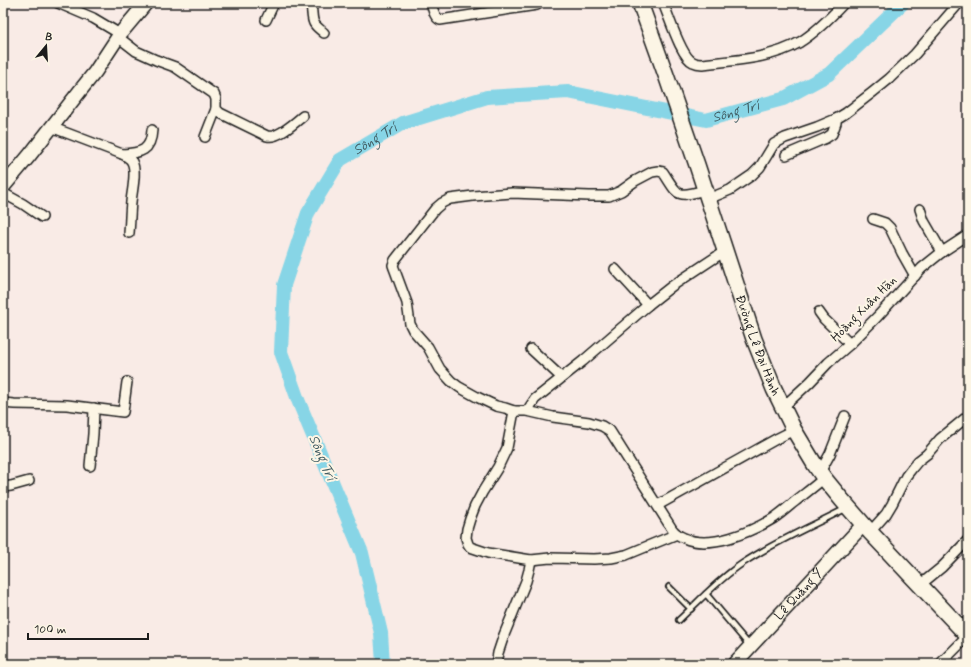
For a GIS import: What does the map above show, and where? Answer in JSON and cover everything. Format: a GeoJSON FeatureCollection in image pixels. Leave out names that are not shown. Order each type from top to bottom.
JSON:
{"type":"FeatureCollection","features":[{"type":"Feature","properties":{"kind":"main road","name":"Đường Lê Đại Hành"},"geometry":{"type":"LineString","coordinates":[[640,3],[697,165],[754,339],[774,390],[800,442],[822,475],[848,508],[968,636]]}},
{"type":"Feature","properties":{"kind":"street"},"geometry":{"type":"LineString","coordinates":[[58,3],[93,18],[119,35],[136,51],[175,67],[214,94],[216,99],[216,109],[205,136]]}},
{"type":"Feature","properties":{"kind":"street"},"geometry":{"type":"LineString","coordinates":[[42,217],[24,204],[4,186],[95,72],[119,35],[146,3]]}},
{"type":"Feature","properties":{"kind":"street"},"geometry":{"type":"LineString","coordinates":[[266,20],[274,3]]}},
{"type":"Feature","properties":{"kind":"street"},"geometry":{"type":"LineString","coordinates":[[310,3],[314,22],[324,33]]}},
{"type":"Feature","properties":{"kind":"street"},"geometry":{"type":"LineString","coordinates":[[431,3],[435,16],[440,20],[537,5],[539,3]]}},
{"type":"Feature","properties":{"kind":"street"},"geometry":{"type":"LineString","coordinates":[[664,3],[682,49],[692,62],[702,64],[765,55],[793,45],[805,38],[825,22],[844,3]]}},
{"type":"Feature","properties":{"kind":"street"},"geometry":{"type":"LineString","coordinates":[[844,416],[822,475],[775,517],[739,535],[710,542],[692,541],[677,534],[672,529],[610,431],[602,426],[589,422],[553,417],[527,411],[514,411],[496,406],[459,387],[451,381],[440,369],[428,347],[416,334],[410,324],[407,303],[396,277],[393,265],[395,260],[435,208],[450,199],[512,193],[609,196],[622,191],[635,181],[654,171],[663,172],[673,189],[681,194],[706,194],[730,190],[752,175],[760,167],[774,144],[784,138],[817,127],[846,113],[873,92],[915,54],[959,3]]}},
{"type":"Feature","properties":{"kind":"street"},"geometry":{"type":"LineString","coordinates":[[216,109],[220,113],[271,137],[278,135],[303,116]]}},
{"type":"Feature","properties":{"kind":"street"},"geometry":{"type":"LineString","coordinates":[[786,156],[832,134],[836,123],[836,118]]}},
{"type":"Feature","properties":{"kind":"street"},"geometry":{"type":"LineString","coordinates":[[51,127],[122,154],[133,162],[134,171],[130,233]]}},
{"type":"Feature","properties":{"kind":"street"},"geometry":{"type":"LineString","coordinates":[[122,154],[134,154],[146,148],[151,142],[152,130]]}},
{"type":"Feature","properties":{"kind":"street"},"geometry":{"type":"LineString","coordinates":[[920,208],[924,221],[942,252]]}},
{"type":"Feature","properties":{"kind":"street"},"geometry":{"type":"LineString","coordinates":[[873,219],[890,228],[915,276]]}},
{"type":"Feature","properties":{"kind":"street","name":"Hoàng Xuân Hãn"},"geometry":{"type":"LineString","coordinates":[[783,407],[828,363],[850,344],[929,262],[968,235]]}},
{"type":"Feature","properties":{"kind":"street"},"geometry":{"type":"LineString","coordinates":[[527,411],[535,399],[583,361],[648,305],[672,286],[725,251]]}},
{"type":"Feature","properties":{"kind":"street"},"geometry":{"type":"LineString","coordinates":[[615,269],[648,305]]}},
{"type":"Feature","properties":{"kind":"street"},"geometry":{"type":"LineString","coordinates":[[819,312],[824,319],[850,344]]}},
{"type":"Feature","properties":{"kind":"street"},"geometry":{"type":"LineString","coordinates":[[531,349],[561,377]]}},
{"type":"Feature","properties":{"kind":"street"},"geometry":{"type":"LineString","coordinates":[[3,402],[14,404],[67,404],[123,412],[128,382]]}},
{"type":"Feature","properties":{"kind":"street"},"geometry":{"type":"LineString","coordinates":[[90,466],[94,408]]}},
{"type":"Feature","properties":{"kind":"street"},"geometry":{"type":"LineString","coordinates":[[514,411],[507,448],[498,467],[475,506],[467,529],[466,538],[470,547],[488,553],[531,560],[550,558],[594,559],[626,555],[677,534]]}},
{"type":"Feature","properties":{"kind":"street"},"geometry":{"type":"LineString","coordinates":[[867,528],[886,514],[906,476],[918,461],[927,454],[940,439],[968,416]]}},
{"type":"Feature","properties":{"kind":"street"},"geometry":{"type":"LineString","coordinates":[[658,505],[794,430]]}},
{"type":"Feature","properties":{"kind":"street"},"geometry":{"type":"LineString","coordinates":[[3,487],[28,481]]}},
{"type":"Feature","properties":{"kind":"street","name":"Lê Quảng Ý"},"geometry":{"type":"LineString","coordinates":[[734,664],[867,528]]}},
{"type":"Feature","properties":{"kind":"street"},"geometry":{"type":"LineString","coordinates":[[920,584],[942,567],[968,540]]}},
{"type":"Feature","properties":{"kind":"street"},"geometry":{"type":"LineString","coordinates":[[496,664],[499,648],[526,581],[531,560]]}},
{"type":"Feature","properties":{"kind":"street"},"geometry":{"type":"LineString","coordinates":[[940,664],[968,636]]}},
{"type":"Feature","properties":{"kind":"lane"},"geometry":{"type":"LineString","coordinates":[[679,620],[731,571],[754,556],[794,534],[848,508]]}},
{"type":"Feature","properties":{"kind":"lane"},"geometry":{"type":"LineString","coordinates":[[669,587],[691,609]]}},
{"type":"Feature","properties":{"kind":"lane"},"geometry":{"type":"LineString","coordinates":[[706,594],[751,647]]}},
{"type":"Feature","properties":{"kind":"waterway","name":"Sông Trí"},"geometry":{"type":"LineString","coordinates":[[383,664],[381,633],[362,553],[298,400],[281,352],[284,285],[308,213],[340,160],[403,123],[487,97],[568,92],[706,120],[783,99],[829,74],[903,3]]}}]}
